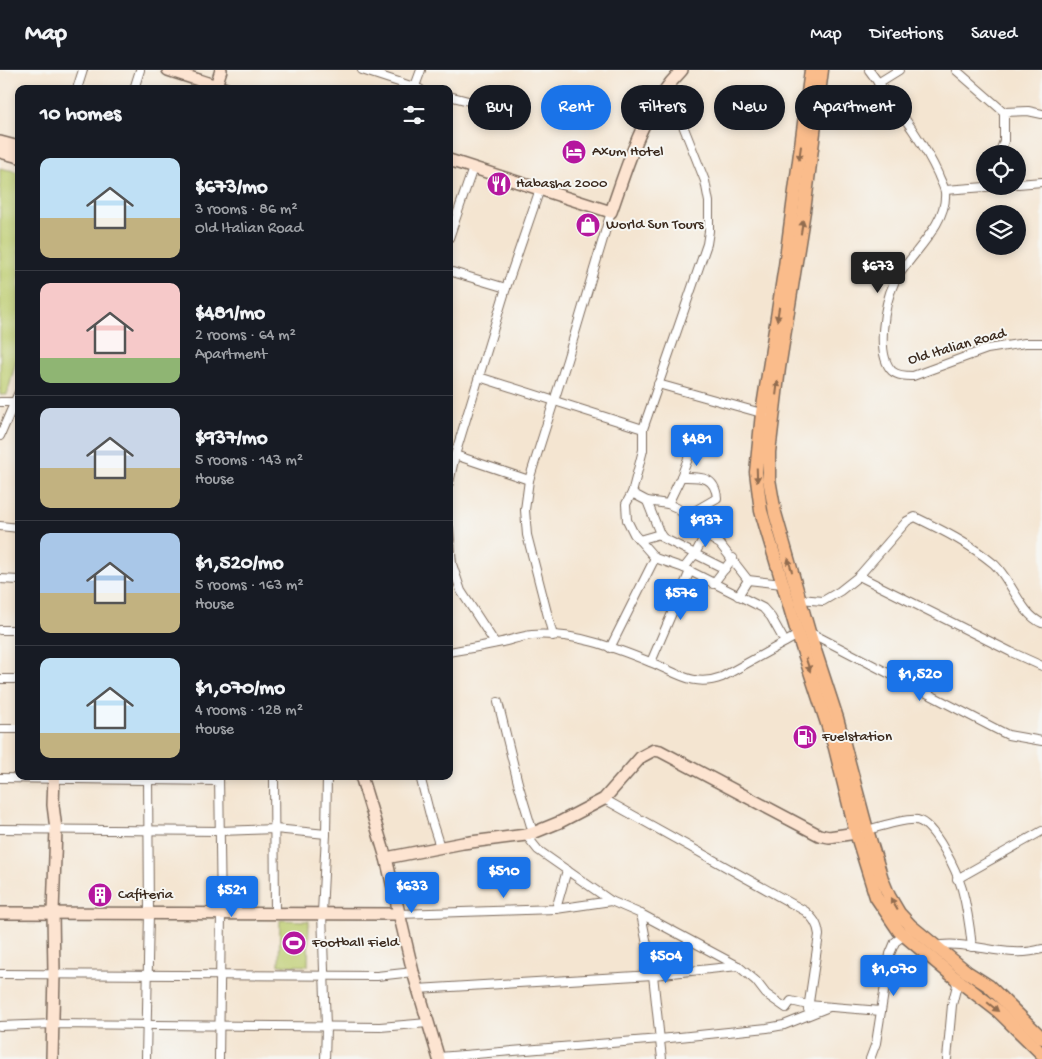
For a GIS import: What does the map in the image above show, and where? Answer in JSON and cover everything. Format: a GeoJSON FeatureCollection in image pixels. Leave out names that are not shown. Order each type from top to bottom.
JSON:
{"type":"FeatureCollection","features":[{"type":"Feature","properties":{"kind":"main road"},"geometry":{"type":"LineString","coordinates":[[803,633],[800,599],[775,513],[770,488],[768,414],[786,256],[811,70]]}},
{"type":"Feature","properties":{"kind":"main road"},"geometry":{"type":"LineString","coordinates":[[822,70],[804,212],[779,368],[756,460],[761,511],[782,584],[803,633],[840,746],[876,897],[893,924],[934,946],[967,972],[989,986],[1042,1038]]}},
{"type":"Feature","properties":{"kind":"main road"},"geometry":{"type":"LineString","coordinates":[[909,932],[954,977],[998,1010],[1042,1054]]}},
{"type":"Feature","properties":{"kind":"street"},"geometry":{"type":"LineString","coordinates":[[78,85],[83,70]]}},
{"type":"Feature","properties":{"kind":"street"},"geometry":{"type":"LineString","coordinates":[[135,85],[140,70]]}},
{"type":"Feature","properties":{"kind":"street"},"geometry":{"type":"LineString","coordinates":[[168,70],[209,85]]}},
{"type":"Feature","properties":{"kind":"street"},"geometry":{"type":"LineString","coordinates":[[213,70],[215,85]]}},
{"type":"Feature","properties":{"kind":"street"},"geometry":{"type":"LineString","coordinates":[[216,85],[221,70]]}},
{"type":"Feature","properties":{"kind":"street"},"geometry":{"type":"LineString","coordinates":[[362,70],[407,85]]}},
{"type":"Feature","properties":{"kind":"street"},"geometry":{"type":"LineString","coordinates":[[417,85],[421,70]]}},
{"type":"Feature","properties":{"kind":"street"},"geometry":{"type":"LineString","coordinates":[[668,85],[682,70]]}},
{"type":"Feature","properties":{"kind":"street"},"geometry":{"type":"LineString","coordinates":[[869,70],[924,148],[945,190],[976,188]]}},
{"type":"Feature","properties":{"kind":"street"},"geometry":{"type":"LineString","coordinates":[[878,83],[899,70]]}},
{"type":"Feature","properties":{"kind":"street"},"geometry":{"type":"LineString","coordinates":[[956,70],[1004,112],[1028,111],[1042,114]]}},
{"type":"Feature","properties":{"kind":"street"},"geometry":{"type":"LineString","coordinates":[[453,97],[468,101]]}},
{"type":"Feature","properties":{"kind":"street"},"geometry":{"type":"LineString","coordinates":[[1002,145],[1004,112]]}},
{"type":"Feature","properties":{"kind":"street"},"geometry":{"type":"LineString","coordinates":[[553,636],[527,535],[525,510],[528,480],[611,212],[641,130]]}},
{"type":"Feature","properties":{"kind":"street"},"geometry":{"type":"LineString","coordinates":[[685,130],[705,181],[709,202],[707,244],[643,429],[643,450],[625,512],[634,534],[655,558],[687,570],[763,608],[771,616],[785,642]]}},
{"type":"Feature","properties":{"kind":"street"},"geometry":{"type":"LineString","coordinates":[[1,147],[15,147]]}},
{"type":"Feature","properties":{"kind":"street"},"geometry":{"type":"LineString","coordinates":[[1,147],[15,154]]}},
{"type":"Feature","properties":{"kind":"street"},"geometry":{"type":"LineString","coordinates":[[453,161],[611,212]]}},
{"type":"Feature","properties":{"kind":"street"},"geometry":{"type":"LineString","coordinates":[[453,226],[473,168]]}},
{"type":"Feature","properties":{"kind":"street"},"geometry":{"type":"LineString","coordinates":[[1026,183],[1042,182]]}},
{"type":"Feature","properties":{"kind":"street"},"geometry":{"type":"LineString","coordinates":[[453,464],[506,288],[540,189]]}},
{"type":"Feature","properties":{"kind":"street","name":"Old Italian Road"},"geometry":{"type":"LineString","coordinates":[[945,190],[943,207],[938,220],[898,276],[889,296],[884,320],[883,349],[888,366],[896,374],[913,376],[987,350],[1025,343],[1042,343]]}},
{"type":"Feature","properties":{"kind":"street"},"geometry":{"type":"LineString","coordinates":[[453,272],[506,288]]}},
{"type":"Feature","properties":{"kind":"street"},"geometry":{"type":"LineString","coordinates":[[479,377],[643,429]]}},
{"type":"Feature","properties":{"kind":"street"},"geometry":{"type":"LineString","coordinates":[[658,384],[768,414]]}},
{"type":"Feature","properties":{"kind":"street"},"geometry":{"type":"LineString","coordinates":[[0,402],[14,402],[0,436]]}},
{"type":"Feature","properties":{"kind":"street"},"geometry":{"type":"LineString","coordinates":[[668,504],[692,448]]}},
{"type":"Feature","properties":{"kind":"street"},"geometry":{"type":"LineString","coordinates":[[455,455],[528,480]]}},
{"type":"Feature","properties":{"kind":"street"},"geometry":{"type":"LineString","coordinates":[[681,477],[704,477],[712,484],[717,494],[717,498],[686,516]]}},
{"type":"Feature","properties":{"kind":"street"},"geometry":{"type":"LineString","coordinates":[[632,493],[647,501],[668,504],[678,508],[705,535],[720,544],[748,580],[782,584]]}},
{"type":"Feature","properties":{"kind":"street"},"geometry":{"type":"LineString","coordinates":[[647,501],[660,534],[668,541],[725,569]]}},
{"type":"Feature","properties":{"kind":"street"},"geometry":{"type":"LineString","coordinates":[[800,599],[823,601],[840,591],[859,576],[906,521],[915,517],[957,538],[994,564],[1004,574],[1028,611],[1042,623]]}},
{"type":"Feature","properties":{"kind":"street"},"geometry":{"type":"LineString","coordinates":[[0,526],[15,528]]}},
{"type":"Feature","properties":{"kind":"street"},"geometry":{"type":"LineString","coordinates":[[639,540],[660,534]]}},
{"type":"Feature","properties":{"kind":"street"},"geometry":{"type":"LineString","coordinates":[[651,662],[687,570],[705,535]]}},
{"type":"Feature","properties":{"kind":"street"},"geometry":{"type":"LineString","coordinates":[[610,648],[655,558]]}},
{"type":"Feature","properties":{"kind":"street"},"geometry":{"type":"LineString","coordinates":[[714,584],[732,558]]}},
{"type":"Feature","properties":{"kind":"street"},"geometry":{"type":"LineString","coordinates":[[453,567],[461,591],[495,643]]}},
{"type":"Feature","properties":{"kind":"street"},"geometry":{"type":"LineString","coordinates":[[859,576],[1042,666]]}},
{"type":"Feature","properties":{"kind":"street"},"geometry":{"type":"LineString","coordinates":[[0,579],[15,580]]}},
{"type":"Feature","properties":{"kind":"street"},"geometry":{"type":"LineString","coordinates":[[738,596],[748,580]]}},
{"type":"Feature","properties":{"kind":"street"},"geometry":{"type":"LineString","coordinates":[[0,630],[15,630]]}},
{"type":"Feature","properties":{"kind":"street"},"geometry":{"type":"LineString","coordinates":[[453,651],[530,635],[576,637],[651,662],[675,674],[696,681],[710,681],[722,677],[803,633],[1008,735],[1042,741]]}},
{"type":"Feature","properties":{"kind":"street"},"geometry":{"type":"LineString","coordinates":[[0,679],[15,679]]}},
{"type":"Feature","properties":{"kind":"street"},"geometry":{"type":"LineString","coordinates":[[498,702],[530,834],[538,850],[611,901],[641,914],[738,966],[756,981],[766,994],[786,1008],[791,1001],[808,1005],[881,1011]]}},
{"type":"Feature","properties":{"kind":"street"},"geometry":{"type":"LineString","coordinates":[[0,729],[15,729]]}},
{"type":"Feature","properties":{"kind":"street"},"geometry":{"type":"LineString","coordinates":[[386,858],[440,847],[530,834],[560,822],[604,799],[641,757],[654,750],[660,751],[819,835],[829,837],[862,832],[916,819],[924,823],[942,843],[962,889],[972,947]]}},
{"type":"Feature","properties":{"kind":"street"},"geometry":{"type":"LineString","coordinates":[[0,778],[15,778]]}},
{"type":"Feature","properties":{"kind":"street"},"geometry":{"type":"LineString","coordinates":[[52,1059],[54,974],[52,912],[56,829],[53,805],[54,780]]}},
{"type":"Feature","properties":{"kind":"street"},"geometry":{"type":"LineString","coordinates":[[146,1059],[148,780]]}},
{"type":"Feature","properties":{"kind":"street"},"geometry":{"type":"LineString","coordinates":[[219,780],[221,914],[219,1059]]}},
{"type":"Feature","properties":{"kind":"street"},"geometry":{"type":"LineString","coordinates":[[274,780],[275,913]]}},
{"type":"Feature","properties":{"kind":"street"},"geometry":{"type":"LineString","coordinates":[[325,1059],[326,1027],[322,913],[327,780]]}},
{"type":"Feature","properties":{"kind":"street"},"geometry":{"type":"LineString","coordinates":[[361,780],[386,858],[417,989],[439,1058],[767,1028],[784,1025],[832,1006]]}},
{"type":"Feature","properties":{"kind":"street"},"geometry":{"type":"LineString","coordinates":[[421,780],[440,847]]}},
{"type":"Feature","properties":{"kind":"street"},"geometry":{"type":"LineString","coordinates":[[604,799],[805,911],[810,916],[818,929],[819,935],[807,1016]]}},
{"type":"Feature","properties":{"kind":"street"},"geometry":{"type":"LineString","coordinates":[[0,829],[220,831],[275,829],[326,834]]}},
{"type":"Feature","properties":{"kind":"street"},"geometry":{"type":"LineString","coordinates":[[957,879],[1042,831]]}},
{"type":"Feature","properties":{"kind":"street"},"geometry":{"type":"LineString","coordinates":[[556,909],[567,870]]}},
{"type":"Feature","properties":{"kind":"street"},"geometry":{"type":"LineString","coordinates":[[0,913],[399,914],[556,909],[611,901]]}},
{"type":"Feature","properties":{"kind":"street"},"geometry":{"type":"LineString","coordinates":[[641,914],[653,974],[662,1059]]}},
{"type":"Feature","properties":{"kind":"street"},"geometry":{"type":"LineString","coordinates":[[870,1059],[876,1043],[892,948],[895,942],[909,932]]}},
{"type":"Feature","properties":{"kind":"street"},"geometry":{"type":"LineString","coordinates":[[934,946],[956,944],[1012,953],[1042,949]]}},
{"type":"Feature","properties":{"kind":"street"},"geometry":{"type":"LineString","coordinates":[[417,989],[653,974],[738,966]]}},
{"type":"Feature","properties":{"kind":"street"},"geometry":{"type":"LineString","coordinates":[[0,974],[377,976],[413,972]]}},
{"type":"Feature","properties":{"kind":"street"},"geometry":{"type":"LineString","coordinates":[[947,1059],[952,1006],[957,985],[954,977]]}},
{"type":"Feature","properties":{"kind":"street"},"geometry":{"type":"LineString","coordinates":[[0,1026],[53,1024],[380,1028],[428,1022]]}},
{"type":"Feature","properties":{"kind":"green space"},"geometry":{"type":"Polygon","coordinates":[[[0,168],[15,171],[15,365],[7,395],[0,395],[0,168]]]}},
{"type":"Feature","properties":{"kind":"green space","name":"Football Field"},"geometry":{"type":"Polygon","coordinates":[[[280,920],[309,921],[308,966],[279,965],[280,920]]]}},
{"type":"Feature","properties":{"kind":"place","name":"Axum Hotel"},"geometry":{"type":"Point","coordinates":[574,152]}},
{"type":"Feature","properties":{"kind":"place","name":"Habasha 2000"},"geometry":{"type":"Point","coordinates":[499,184]}},
{"type":"Feature","properties":{"kind":"place","name":"World Sun Tours"},"geometry":{"type":"Point","coordinates":[588,225]}},
{"type":"Feature","properties":{"kind":"place","name":"Fuelstation"},"geometry":{"type":"Point","coordinates":[805,737]}},
{"type":"Feature","properties":{"kind":"place","name":"Cafiteria"},"geometry":{"type":"Point","coordinates":[100,895]}},
{"type":"Feature","properties":{"kind":"place","name":"Football Field"},"geometry":{"type":"Point","coordinates":[294,943]}}]}
